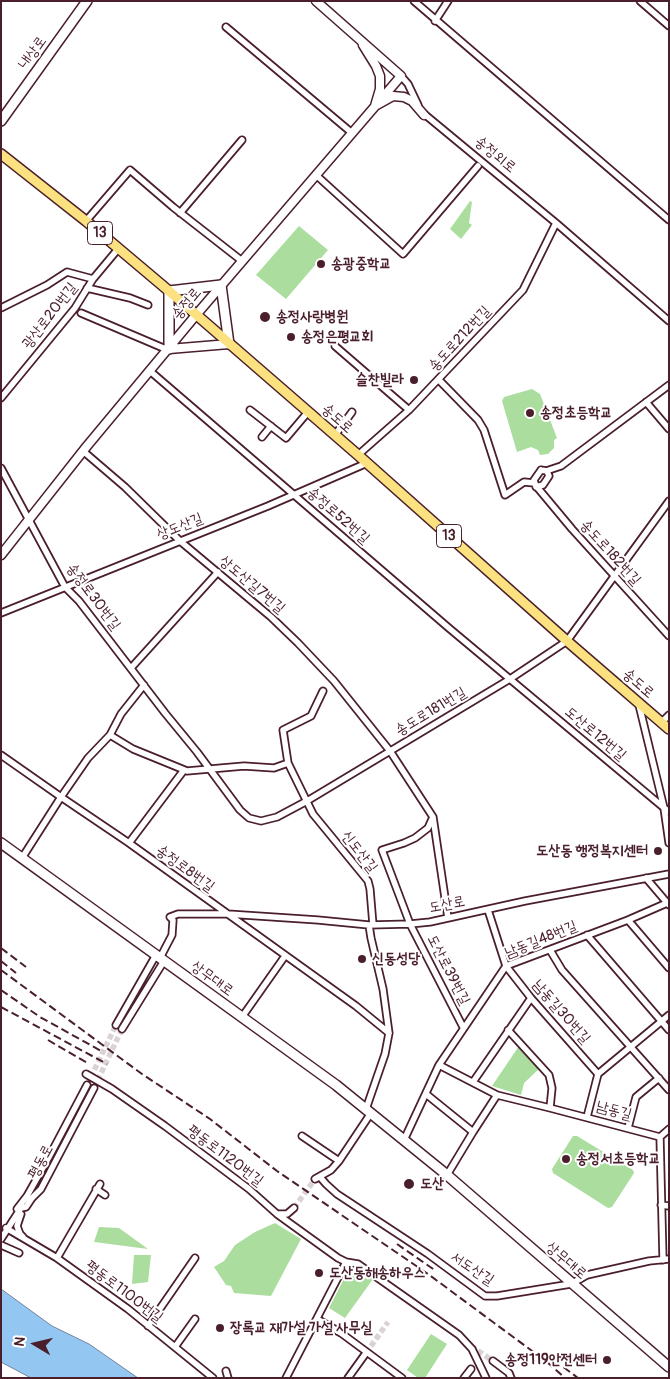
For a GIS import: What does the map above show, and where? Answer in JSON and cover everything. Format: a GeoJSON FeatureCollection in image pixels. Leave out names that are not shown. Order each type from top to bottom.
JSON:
{"type":"FeatureCollection","features":[{"type":"Feature","properties":{"kind":"main road","name":"내상로"},"geometry":{"type":"LineString","coordinates":[[1,121],[88,1]]}},
{"type":"Feature","properties":{"kind":"main road","name":"송도로"},"geometry":{"type":"LineString","coordinates":[[1,154],[86,221],[169,291],[368,463],[567,641],[669,729]]}},
{"type":"Feature","properties":{"kind":"main road"},"geometry":{"type":"LineString","coordinates":[[168,349],[169,291],[221,285],[229,344]]}},
{"type":"Feature","properties":{"kind":"main road","name":"상무대로"},"geometry":{"type":"LineString","coordinates":[[1,843],[336,1085],[447,1175],[571,1284],[667,1364]]}},
{"type":"Feature","properties":{"kind":"street","name":"송정외로"},"geometry":{"type":"LineString","coordinates":[[316,1],[401,76],[408,84],[424,115],[556,223],[669,322]]}},
{"type":"Feature","properties":{"kind":"street"},"geometry":{"type":"LineString","coordinates":[[414,1],[669,220]]}},
{"type":"Feature","properties":{"kind":"street"},"geometry":{"type":"LineString","coordinates":[[436,20],[448,1]]}},
{"type":"Feature","properties":{"kind":"street"},"geometry":{"type":"LineString","coordinates":[[640,1],[669,26]]}},
{"type":"Feature","properties":{"kind":"street"},"geometry":{"type":"LineString","coordinates":[[226,27],[352,133]]}},
{"type":"Feature","properties":{"kind":"street"},"geometry":{"type":"LineString","coordinates":[[357,37],[376,66],[380,76],[380,89],[375,106]]}},
{"type":"Feature","properties":{"kind":"street","name":"송정로"},"geometry":{"type":"LineString","coordinates":[[1,554],[83,451],[221,285],[401,76]]}},
{"type":"Feature","properties":{"kind":"street"},"geometry":{"type":"LineString","coordinates":[[375,106],[393,96],[404,97],[412,101],[424,115]]}},
{"type":"Feature","properties":{"kind":"street"},"geometry":{"type":"LineString","coordinates":[[180,213],[242,140]]}},
{"type":"Feature","properties":{"kind":"street"},"geometry":{"type":"LineString","coordinates":[[316,175],[403,254],[478,166]]}},
{"type":"Feature","properties":{"kind":"street"},"geometry":{"type":"LineString","coordinates":[[86,221],[130,170],[180,213],[242,261]]}},
{"type":"Feature","properties":{"kind":"street","name":"송도로212번길"},"geometry":{"type":"LineString","coordinates":[[358,455],[409,410],[439,380],[523,290],[556,223]]}},
{"type":"Feature","properties":{"kind":"street","name":"광산로20번길"},"geometry":{"type":"LineString","coordinates":[[1,398],[75,308],[93,279],[118,249]]}},
{"type":"Feature","properties":{"kind":"street"},"geometry":{"type":"LineString","coordinates":[[1,308],[47,285],[67,272],[93,279]]}},
{"type":"Feature","properties":{"kind":"street"},"geometry":{"type":"LineString","coordinates":[[87,288],[130,298],[148,305]]}},
{"type":"Feature","properties":{"kind":"street"},"geometry":{"type":"LineString","coordinates":[[81,313],[168,349],[229,344]]}},
{"type":"Feature","properties":{"kind":"street"},"geometry":{"type":"LineString","coordinates":[[335,346],[409,410]]}},
{"type":"Feature","properties":{"kind":"street","name":"송정로52번길"},"geometry":{"type":"LineString","coordinates":[[150,371],[510,679]]}},
{"type":"Feature","properties":{"kind":"street"},"geometry":{"type":"LineString","coordinates":[[439,380],[478,420],[484,430],[505,495],[524,482],[543,485],[548,478],[549,473],[546,471]]}},
{"type":"Feature","properties":{"kind":"street"},"geometry":{"type":"LineString","coordinates":[[535,485],[538,472],[561,466],[669,385]]}},
{"type":"Feature","properties":{"kind":"street"},"geometry":{"type":"LineString","coordinates":[[646,402],[669,429]]}},
{"type":"Feature","properties":{"kind":"street"},"geometry":{"type":"LineString","coordinates":[[250,410],[286,438],[308,412]]}},
{"type":"Feature","properties":{"kind":"street"},"geometry":{"type":"LineString","coordinates":[[335,435],[352,412]]}},
{"type":"Feature","properties":{"kind":"street"},"geometry":{"type":"LineString","coordinates":[[262,437],[271,426]]}},
{"type":"Feature","properties":{"kind":"street","name":"상도산길7번길"},"geometry":{"type":"LineString","coordinates":[[83,451],[125,487],[180,541],[271,617],[308,652],[334,681],[390,751],[433,817]]}},
{"type":"Feature","properties":{"kind":"street","name":"상도산길"},"geometry":{"type":"LineString","coordinates":[[1,614],[368,463]]}},
{"type":"Feature","properties":{"kind":"street","name":"송정로30번길"},"geometry":{"type":"LineString","coordinates":[[1,468],[65,587],[79,601],[244,815],[258,821]]}},
{"type":"Feature","properties":{"kind":"street","name":"송도로182번길"},"geometry":{"type":"LineString","coordinates":[[535,485],[572,529],[668,634]]}},
{"type":"Feature","properties":{"kind":"street"},"geometry":{"type":"LineString","coordinates":[[567,641],[669,501]]}},
{"type":"Feature","properties":{"kind":"street"},"geometry":{"type":"LineString","coordinates":[[131,668],[218,572]]}},
{"type":"Feature","properties":{"kind":"street","name":"송도로181번길"},"geometry":{"type":"LineString","coordinates":[[258,821],[268,821],[278,817],[307,801],[510,679],[567,641]]}},
{"type":"Feature","properties":{"kind":"street","name":"도산로12번길"},"geometry":{"type":"LineString","coordinates":[[510,679],[666,810]]}},
{"type":"Feature","properties":{"kind":"street"},"geometry":{"type":"LineString","coordinates":[[22,858],[88,758],[110,735],[122,714],[144,685]]}},
{"type":"Feature","properties":{"kind":"street"},"geometry":{"type":"LineString","coordinates":[[307,801],[288,762],[283,730],[311,716],[323,691]]}},
{"type":"Feature","properties":{"kind":"street","name":"도산로12번길"},"geometry":{"type":"LineString","coordinates":[[639,703],[666,810],[669,843]]}},
{"type":"Feature","properties":{"kind":"street"},"geometry":{"type":"LineString","coordinates":[[661,723],[669,715]]}},
{"type":"Feature","properties":{"kind":"street"},"geometry":{"type":"LineString","coordinates":[[110,735],[133,749],[184,770],[196,771],[209,768],[256,766],[274,768],[288,762]]}},
{"type":"Feature","properties":{"kind":"street","name":"송정로8번길"},"geometry":{"type":"LineString","coordinates":[[1,755],[228,914]]}},
{"type":"Feature","properties":{"kind":"street"},"geometry":{"type":"LineString","coordinates":[[129,843],[184,770]]}},
{"type":"Feature","properties":{"kind":"street","name":"신도산길"},"geometry":{"type":"LineString","coordinates":[[307,801],[320,824],[368,881],[370,889],[370,938],[382,989],[389,1033],[369,1111],[339,1161],[331,1170],[318,1178]]}},
{"type":"Feature","properties":{"kind":"street"},"geometry":{"type":"LineString","coordinates":[[433,817],[448,918]]}},
{"type":"Feature","properties":{"kind":"street","name":"도산로39번길"},"geometry":{"type":"LineString","coordinates":[[433,817],[428,828],[415,838],[382,850],[410,924],[464,1027]]}},
{"type":"Feature","properties":{"kind":"street","name":"도산로"},"geometry":{"type":"LineString","coordinates":[[160,958],[172,934],[173,920],[170,917],[178,914],[228,914],[371,925],[410,924],[488,910],[525,900],[669,874]]}},
{"type":"Feature","properties":{"kind":"street"},"geometry":{"type":"LineString","coordinates":[[646,878],[668,904]]}},
{"type":"Feature","properties":{"kind":"street","name":"남동길48번길"},"geometry":{"type":"LineString","coordinates":[[426,1094],[439,1066],[506,966],[668,904]]}},
{"type":"Feature","properties":{"kind":"street"},"geometry":{"type":"LineString","coordinates":[[488,910],[506,966]]}},
{"type":"Feature","properties":{"kind":"street"},"geometry":{"type":"LineString","coordinates":[[228,914],[356,1006],[389,1033]]}},
{"type":"Feature","properties":{"kind":"street"},"geometry":{"type":"LineString","coordinates":[[628,920],[669,968]]}},
{"type":"Feature","properties":{"kind":"street"},"geometry":{"type":"LineString","coordinates":[[587,935],[669,1030]]}},
{"type":"Feature","properties":{"kind":"street","name":"남동길30번길"},"geometry":{"type":"LineString","coordinates":[[550,950],[562,970],[632,1047]]}},
{"type":"Feature","properties":{"kind":"street"},"geometry":{"type":"LineString","coordinates":[[242,1017],[285,956]]}},
{"type":"Feature","properties":{"kind":"street"},"geometry":{"type":"LineString","coordinates":[[116,1025],[160,958]]}},
{"type":"Feature","properties":{"kind":"street"},"geometry":{"type":"LineString","coordinates":[[122,1029],[160,958]]}},
{"type":"Feature","properties":{"kind":"street","name":"남동길30번길"},"geometry":{"type":"LineString","coordinates":[[506,966],[531,998],[598,1074]]}},
{"type":"Feature","properties":{"kind":"street"},"geometry":{"type":"LineString","coordinates":[[473,1082],[531,998]]}},
{"type":"Feature","properties":{"kind":"street"},"geometry":{"type":"LineString","coordinates":[[587,1117],[598,1074],[669,1015]]}},
{"type":"Feature","properties":{"kind":"street"},"geometry":{"type":"LineString","coordinates":[[508,1030],[549,1075],[552,1088],[550,1108]]}},
{"type":"Feature","properties":{"kind":"street"},"geometry":{"type":"LineString","coordinates":[[632,1047],[669,1090]]}},
{"type":"Feature","properties":{"kind":"street","name":"남동길"},"geometry":{"type":"LineString","coordinates":[[439,1066],[497,1095],[660,1137]]}},
{"type":"Feature","properties":{"kind":"street","name":"평동로1120번길"},"geometry":{"type":"LineString","coordinates":[[86,1074],[104,1084],[165,1126],[244,1185],[277,1214],[346,1262],[358,1264],[470,1344],[486,1378]]}},
{"type":"Feature","properties":{"kind":"street"},"geometry":{"type":"LineString","coordinates":[[628,1128],[636,1096],[659,1078]]}},
{"type":"Feature","properties":{"kind":"street","name":"평동로"},"geometry":{"type":"LineString","coordinates":[[7,1229],[15,1211],[27,1196],[49,1157],[87,1085]]}},
{"type":"Feature","properties":{"kind":"street","name":"평동로"},"geometry":{"type":"LineString","coordinates":[[1,1238],[21,1208],[26,1207],[41,1189],[94,1088]]}},
{"type":"Feature","properties":{"kind":"street"},"geometry":{"type":"LineString","coordinates":[[404,1140],[426,1094],[473,1132]]}},
{"type":"Feature","properties":{"kind":"street"},"geometry":{"type":"LineString","coordinates":[[447,1175],[497,1095]]}},
{"type":"Feature","properties":{"kind":"street"},"geometry":{"type":"LineString","coordinates":[[660,1137],[669,1130]]}},
{"type":"Feature","properties":{"kind":"street"},"geometry":{"type":"LineString","coordinates":[[302,1136],[339,1161]]}},
{"type":"Feature","properties":{"kind":"street","name":"서도산길"},"geometry":{"type":"LineString","coordinates":[[318,1178],[337,1194],[428,1254],[484,1296],[496,1296],[571,1284],[587,1275],[666,1259],[661,1205],[660,1137]]}},
{"type":"Feature","properties":{"kind":"street"},"geometry":{"type":"LineString","coordinates":[[57,1258],[98,1186],[105,1195]]}},
{"type":"Feature","properties":{"kind":"street"},"geometry":{"type":"LineString","coordinates":[[661,1205],[669,1206]]}},
{"type":"Feature","properties":{"kind":"street"},"geometry":{"type":"LineString","coordinates":[[26,1207],[18,1220],[17,1226],[20,1234],[27,1240]]}},
{"type":"Feature","properties":{"kind":"street"},"geometry":{"type":"LineString","coordinates":[[277,1214],[287,1214],[294,1208]]}},
{"type":"Feature","properties":{"kind":"street","name":"평동로1100번길"},"geometry":{"type":"LineString","coordinates":[[7,1229],[57,1258],[128,1309],[213,1378]]}},
{"type":"Feature","properties":{"kind":"street"},"geometry":{"type":"LineString","coordinates":[[1,1245],[19,1253]]}},
{"type":"Feature","properties":{"kind":"street"},"geometry":{"type":"LineString","coordinates":[[148,1326],[194,1258]]}},
{"type":"Feature","properties":{"kind":"street"},"geometry":{"type":"LineString","coordinates":[[286,1378],[346,1262]]}},
{"type":"Feature","properties":{"kind":"street"},"geometry":{"type":"LineString","coordinates":[[174,1347],[195,1319]]}},
{"type":"Feature","properties":{"kind":"street"},"geometry":{"type":"LineString","coordinates":[[317,1319],[402,1378]]}},
{"type":"Feature","properties":{"kind":"street"},"geometry":{"type":"LineString","coordinates":[[348,1378],[366,1353]]}},
{"type":"Feature","properties":{"kind":"street"},"geometry":{"type":"LineString","coordinates":[[492,1361],[509,1373],[511,1378]]}},
{"type":"Feature","properties":{"kind":"street"},"geometry":{"type":"LineString","coordinates":[[464,1378],[471,1369]]}},
{"type":"Feature","properties":{"kind":"green space"},"geometry":{"type":"Polygon","coordinates":[[[470,201],[472,202],[469,223],[472,225],[461,239],[450,229],[470,201]]]}},
{"type":"Feature","properties":{"kind":"green space"},"geometry":{"type":"Polygon","coordinates":[[[299,226],[328,250],[286,299],[256,275],[299,226]]]}},
{"type":"Feature","properties":{"kind":"green space"},"geometry":{"type":"Polygon","coordinates":[[[532,389],[540,394],[557,438],[554,440],[554,448],[548,454],[540,455],[538,450],[531,447],[517,452],[502,401],[504,397],[532,389]]]}},
{"type":"Feature","properties":{"kind":"green space"},"geometry":{"type":"Polygon","coordinates":[[[519,1046],[540,1068],[524,1083],[521,1095],[492,1086],[519,1046]]]}},
{"type":"Feature","properties":{"kind":"green space"},"geometry":{"type":"Polygon","coordinates":[[[573,1136],[577,1136],[633,1170],[634,1173],[612,1207],[608,1208],[553,1173],[552,1169],[573,1136]]]}},
{"type":"Feature","properties":{"kind":"green space"},"geometry":{"type":"Polygon","coordinates":[[[275,1223],[301,1239],[271,1296],[234,1293],[231,1286],[226,1285],[214,1267],[224,1261],[235,1245],[255,1232],[275,1223]]]}},
{"type":"Feature","properties":{"kind":"green space"},"geometry":{"type":"Polygon","coordinates":[[[99,1227],[119,1228],[148,1249],[94,1242],[99,1227]]]}},
{"type":"Feature","properties":{"kind":"green space"},"geometry":{"type":"Polygon","coordinates":[[[134,1255],[151,1255],[148,1282],[132,1284],[134,1255]]]}},
{"type":"Feature","properties":{"kind":"green space"},"geometry":{"type":"Polygon","coordinates":[[[355,1266],[373,1279],[345,1318],[329,1308],[350,1267],[355,1266]]]}},
{"type":"Feature","properties":{"kind":"green space"},"geometry":{"type":"Polygon","coordinates":[[[431,1334],[447,1344],[425,1378],[418,1378],[407,1370],[431,1334]]]}},
{"type":"Feature","properties":{"kind":"water"},"geometry":{"type":"Polygon","coordinates":[[[1,1289],[52,1326],[89,1344],[138,1378],[31,1378],[1,1362],[1,1289]]]}},
{"type":"Feature","properties":{"kind":"tunnel"},"geometry":{"type":"LineString","coordinates":[[87,1085],[116,1025]]}},
{"type":"Feature","properties":{"kind":"tunnel"},"geometry":{"type":"LineString","coordinates":[[94,1088],[122,1029]]}},
{"type":"Feature","properties":{"kind":"tunnel"},"geometry":{"type":"LineString","coordinates":[[294,1208],[315,1179]]}},
{"type":"Feature","properties":{"kind":"tunnel"},"geometry":{"type":"LineString","coordinates":[[366,1353],[388,1322]]}},
{"type":"Feature","properties":{"kind":"tunnel"},"geometry":{"type":"LineString","coordinates":[[471,1346],[493,1361]]}},
{"type":"Feature","properties":{"kind":"railway"},"geometry":{"type":"LineString","coordinates":[[1,948],[26,967]]}},
{"type":"Feature","properties":{"kind":"railway"},"geometry":{"type":"LineString","coordinates":[[1,961],[16,973]]}},
{"type":"Feature","properties":{"kind":"railway"},"geometry":{"type":"LineString","coordinates":[[1,970],[142,1074],[210,1119],[277,1171],[428,1274],[547,1362],[565,1378]]}},
{"type":"Feature","properties":{"kind":"railway"},"geometry":{"type":"LineString","coordinates":[[1,990],[40,1017],[103,1052]]}},
{"type":"Feature","properties":{"kind":"railway"},"geometry":{"type":"LineString","coordinates":[[1,1007],[107,1064]]}},
{"type":"Feature","properties":{"kind":"railway"},"geometry":{"type":"LineString","coordinates":[[48,1040],[89,1064]]}},
{"type":"Feature","properties":{"kind":"railway"},"geometry":{"type":"LineString","coordinates":[[397,1244],[436,1271]]}},
{"type":"Feature","properties":{"kind":"railway"},"geometry":{"type":"LineString","coordinates":[[554,1360],[578,1378]]}},
{"type":"Feature","properties":{"kind":"place","name":"송광중학교"},"geometry":{"type":"Point","coordinates":[321,264]}},
{"type":"Feature","properties":{"kind":"place","name":"송정사랑병원"},"geometry":{"type":"Point","coordinates":[265,317]}},
{"type":"Feature","properties":{"kind":"place","name":"송정은평교회"},"geometry":{"type":"Point","coordinates":[291,337]}},
{"type":"Feature","properties":{"kind":"place","name":"슬찬빌라"},"geometry":{"type":"Point","coordinates":[414,380]}},
{"type":"Feature","properties":{"kind":"place","name":"송정초등학교"},"geometry":{"type":"Point","coordinates":[530,413]}},
{"type":"Feature","properties":{"kind":"place","name":"도산동 행정복지센터"},"geometry":{"type":"Point","coordinates":[658,851]}},
{"type":"Feature","properties":{"kind":"place","name":"신동성당"},"geometry":{"type":"Point","coordinates":[362,959]}},
{"type":"Feature","properties":{"kind":"place","name":"송정서초등학교"},"geometry":{"type":"Point","coordinates":[566,1159]}},
{"type":"Feature","properties":{"kind":"place","name":"도산"},"geometry":{"type":"Point","coordinates":[409,1184]}},
{"type":"Feature","properties":{"kind":"place","name":"도산동해송하우스"},"geometry":{"type":"Point","coordinates":[319,1273]}},
{"type":"Feature","properties":{"kind":"place","name":"장록교 재가설 가설 사무실"},"geometry":{"type":"Point","coordinates":[220,1328]}},
{"type":"Feature","properties":{"kind":"place","name":"송정119안전센터"},"geometry":{"type":"Point","coordinates":[607,1360]}}]}
